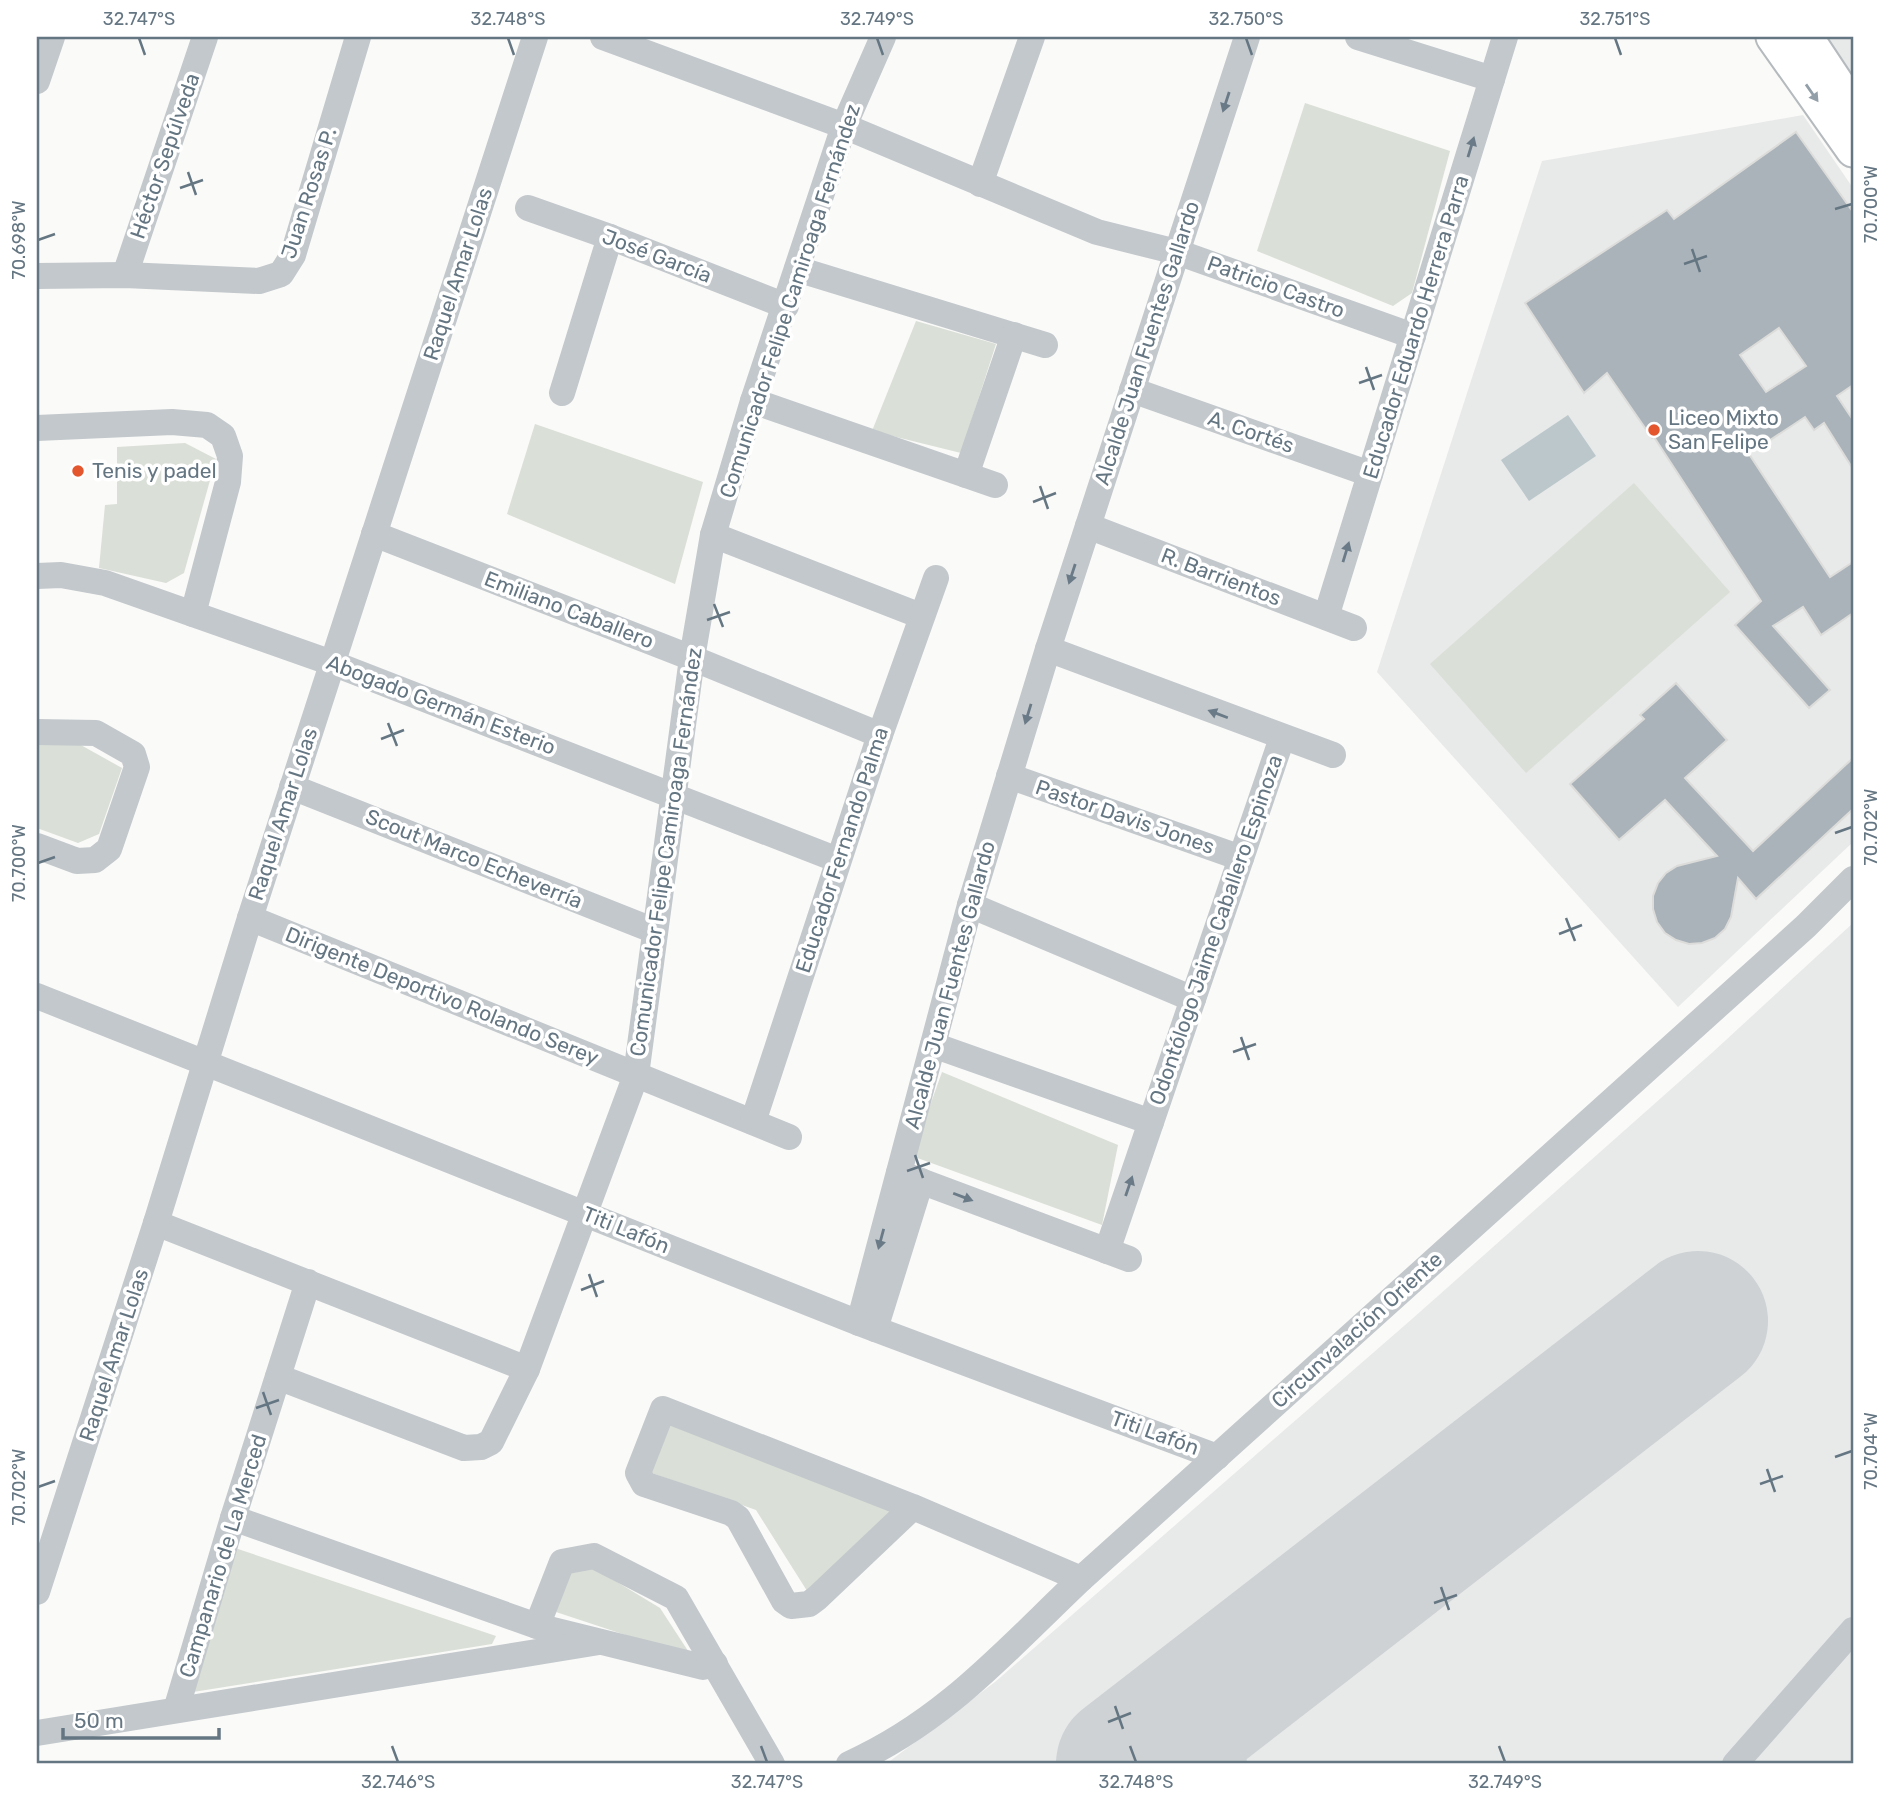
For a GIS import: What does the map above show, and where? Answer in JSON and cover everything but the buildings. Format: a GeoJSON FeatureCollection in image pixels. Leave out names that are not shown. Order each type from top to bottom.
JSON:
{"type":"FeatureCollection","features":[{"type":"Feature","properties":{"kind":"main road"},"geometry":{"type":"LineString","coordinates":[[1773,37],[1853,150]]}},
{"type":"Feature","properties":{"kind":"main road"},"geometry":{"type":"LineString","coordinates":[[1806,37],[1853,108]]}},
{"type":"Feature","properties":{"kind":"street"},"geometry":{"type":"LineString","coordinates":[[37,81],[52,37]]}},
{"type":"Feature","properties":{"kind":"street","name":"Héctor Sepúlveda"},"geometry":{"type":"LineString","coordinates":[[125,275],[205,37]]}},
{"type":"Feature","properties":{"kind":"street","name":"Juan Rosas P."},"geometry":{"type":"LineString","coordinates":[[37,276],[125,275],[259,281],[281,274],[293,255],[358,37]]}},
{"type":"Feature","properties":{"kind":"street","name":"Raquel Amar Lolas"},"geometry":{"type":"LineString","coordinates":[[37,1592],[156,1223],[250,918],[535,37]]}},
{"type":"Feature","properties":{"kind":"street","name":"Patricio Castro"},"geometry":{"type":"LineString","coordinates":[[603,37],[844,126],[1097,232],[1177,252],[1413,336]]}},
{"type":"Feature","properties":{"kind":"street","name":"Comunicador Felipe Camiroaga Fernández"},"geometry":{"type":"LineString","coordinates":[[278,1377],[464,1448],[481,1447],[491,1442],[527,1369],[636,1075],[692,658],[713,536],[753,401],[844,126],[883,37]]}},
{"type":"Feature","properties":{"kind":"street"},"geometry":{"type":"LineString","coordinates":[[981,184],[1032,37]]}},
{"type":"Feature","properties":{"kind":"street","name":"Alcalde Juan Fuentes Gallardo"},"geometry":{"type":"LineString","coordinates":[[867,1326],[910,1177],[933,1045],[970,905],[1048,649],[1247,37]]}},
{"type":"Feature","properties":{"kind":"street"},"geometry":{"type":"LineString","coordinates":[[1358,37],[1492,79]]}},
{"type":"Feature","properties":{"kind":"street","name":"Educador Eduardo Herrera Parra"},"geometry":{"type":"LineString","coordinates":[[1326,617],[1505,37]]}},
{"type":"Feature","properties":{"kind":"street","name":"José García"},"geometry":{"type":"LineString","coordinates":[[528,208],[786,306]]}},
{"type":"Feature","properties":{"kind":"street"},"geometry":{"type":"LineString","coordinates":[[562,393],[610,237]]}},
{"type":"Feature","properties":{"kind":"street"},"geometry":{"type":"LineString","coordinates":[[797,269],[1045,345]]}},
{"type":"Feature","properties":{"kind":"street"},"geometry":{"type":"LineString","coordinates":[[966,475],[1014,335]]}},
{"type":"Feature","properties":{"kind":"street","name":"A. Cortés"},"geometry":{"type":"LineString","coordinates":[[1132,390],[1370,474]]}},
{"type":"Feature","properties":{"kind":"street"},"geometry":{"type":"LineString","coordinates":[[753,401],[995,485]]}},
{"type":"Feature","properties":{"kind":"street"},"geometry":{"type":"LineString","coordinates":[[37,428],[172,422],[206,425],[223,436],[230,456],[228,482],[193,614]]}},
{"type":"Feature","properties":{"kind":"street","name":"R. Barrientos"},"geometry":{"type":"LineString","coordinates":[[1088,526],[1354,628]]}},
{"type":"Feature","properties":{"kind":"street","name":"Emiliano Caballero"},"geometry":{"type":"LineString","coordinates":[[374,534],[692,658],[880,735]]}},
{"type":"Feature","properties":{"kind":"street"},"geometry":{"type":"LineString","coordinates":[[713,536],[921,616]]}},
{"type":"Feature","properties":{"kind":"street","name":"Abogado Germán Esterio"},"geometry":{"type":"LineString","coordinates":[[37,576],[61,575],[105,583],[332,663],[838,860]]}},
{"type":"Feature","properties":{"kind":"street","name":"Educador Fernando Palma"},"geometry":{"type":"LineString","coordinates":[[753,1122],[880,735],[936,578]]}},
{"type":"Feature","properties":{"kind":"street"},"geometry":{"type":"LineString","coordinates":[[1048,649],[1333,755]]}},
{"type":"Feature","properties":{"kind":"street"},"geometry":{"type":"LineString","coordinates":[[37,732],[96,733],[133,754],[137,767],[109,849],[95,860],[77,861],[37,846]]}},
{"type":"Feature","properties":{"kind":"street","name":"Odontólogo Jaime Caballero Espinoza"},"geometry":{"type":"LineString","coordinates":[[910,1177],[1118,1255],[1151,1122],[1282,738]]}},
{"type":"Feature","properties":{"kind":"street","name":"Pastor Davis Jones"},"geometry":{"type":"LineString","coordinates":[[1009,776],[1241,858]]}},
{"type":"Feature","properties":{"kind":"street","name":"Scout Marco Echeverría"},"geometry":{"type":"LineString","coordinates":[[292,787],[655,931]]}},
{"type":"Feature","properties":{"kind":"street","name":"Circunvalación Oriente"},"geometry":{"type":"LineString","coordinates":[[849,1764],[885,1746],[947,1705],[1002,1657],[1081,1579],[1796,936],[1853,879]]}},
{"type":"Feature","properties":{"kind":"street"},"geometry":{"type":"LineString","coordinates":[[970,905],[1193,999]]}},
{"type":"Feature","properties":{"kind":"street","name":"Dirigente Deportivo Rolando Serey"},"geometry":{"type":"LineString","coordinates":[[250,918],[789,1137]]}},
{"type":"Feature","properties":{"kind":"street","name":"Titi Lafón"},"geometry":{"type":"LineString","coordinates":[[37,996],[867,1326],[1217,1457]]}},
{"type":"Feature","properties":{"kind":"street","name":"Odontólogo Jaime Caballero Espinoza"},"geometry":{"type":"LineString","coordinates":[[933,1045],[1151,1122]]}},
{"type":"Feature","properties":{"kind":"street"},"geometry":{"type":"LineString","coordinates":[[156,1223],[527,1369]]}},
{"type":"Feature","properties":{"kind":"street","name":"Campanario de La Merced"},"geometry":{"type":"LineString","coordinates":[[176,1710],[233,1518],[308,1282]]}},
{"type":"Feature","properties":{"kind":"street"},"geometry":{"type":"LineString","coordinates":[[912,1507],[817,1598],[809,1604],[791,1606],[783,1601],[738,1518],[731,1513],[644,1484],[638,1473],[663,1409],[912,1507],[1081,1579]]}},
{"type":"Feature","properties":{"kind":"street"},"geometry":{"type":"LineString","coordinates":[[233,1518],[537,1626],[709,1665],[772,1764]]}},
{"type":"Feature","properties":{"kind":"street"},"geometry":{"type":"LineString","coordinates":[[537,1626],[562,1562],[594,1556],[676,1598],[709,1665],[751,1764]]}},
{"type":"Feature","properties":{"kind":"street"},"geometry":{"type":"LineString","coordinates":[[1735,1764],[1853,1630]]}},
{"type":"Feature","properties":{"kind":"street"},"geometry":{"type":"LineString","coordinates":[[37,1733],[599,1642]]}},
{"type":"Feature","properties":{"kind":"shaded area"},"geometry":{"type":"Polygon","coordinates":[[[1816,37],[1853,37],[1853,87],[1816,37]]]}},
{"type":"Feature","properties":{"kind":"shaded area"},"geometry":{"type":"Polygon","coordinates":[[[1305,103],[1450,151],[1412,293],[1393,306],[1257,251],[1305,103]]]}},
{"type":"Feature","properties":{"kind":"shaded area","name":"Liceo Mixto San Felipe"},"geometry":{"type":"Polygon","coordinates":[[[1803,115],[1853,188],[1853,842],[1678,1007],[1377,672],[1542,161],[1803,115]]]}},
{"type":"Feature","properties":{"kind":"shaded area"},"geometry":{"type":"Polygon","coordinates":[[[916,321],[996,344],[961,453],[872,431],[916,321]]]}},
{"type":"Feature","properties":{"kind":"shaded area"},"geometry":{"type":"Polygon","coordinates":[[[1568,415],[1596,456],[1529,501],[1501,460],[1568,415]]]}},
{"type":"Feature","properties":{"kind":"shaded area"},"geometry":{"type":"Polygon","coordinates":[[[535,424],[703,482],[675,584],[507,514],[535,424]]]}},
{"type":"Feature","properties":{"kind":"shaded area"},"geometry":{"type":"Polygon","coordinates":[[[185,443],[216,459],[184,573],[166,583],[99,568],[105,505],[117,504],[117,447],[185,443]]]}},
{"type":"Feature","properties":{"kind":"shaded area"},"geometry":{"type":"Polygon","coordinates":[[[1634,483],[1730,592],[1526,773],[1430,664],[1634,483]]]}},
{"type":"Feature","properties":{"kind":"shaded area"},"geometry":{"type":"Polygon","coordinates":[[[37,744],[79,744],[122,768],[99,834],[78,843],[37,828],[37,744]]]}},
{"type":"Feature","properties":{"kind":"shaded area"},"geometry":{"type":"Polygon","coordinates":[[[1853,923],[1853,1764],[886,1764],[995,1682],[1412,1319],[1714,1051],[1853,923]]]}},
{"type":"Feature","properties":{"kind":"shaded area"},"geometry":{"type":"Polygon","coordinates":[[[942,1072],[1118,1145],[1102,1225],[912,1156],[942,1072]]]}},
{"type":"Feature","properties":{"kind":"shaded area"},"geometry":{"type":"Polygon","coordinates":[[[668,1420],[898,1507],[809,1594],[756,1510],[646,1471],[668,1420]]]}},
{"type":"Feature","properties":{"kind":"shaded area"},"geometry":{"type":"Polygon","coordinates":[[[235,1548],[496,1636],[492,1644],[193,1692],[235,1548]]]}},
{"type":"Feature","properties":{"kind":"shaded area"},"geometry":{"type":"Polygon","coordinates":[[[584,1562],[660,1608],[692,1657],[556,1612],[569,1570],[584,1562]]]}},
{"type":"Feature","properties":{"kind":"taxiway"},"geometry":{"type":"LineString","coordinates":[[1209,1700],[1219,1764]]}},
{"type":"Feature","properties":{"kind":"runway"},"geometry":{"type":"LineString","coordinates":[[1126,1764],[1698,1321]]}},
{"type":"Feature","properties":{"kind":"place","name":"Liceo Mixto San Felipe"},"geometry":{"type":"Point","coordinates":[1654,430]}},
{"type":"Feature","properties":{"kind":"place","name":"Tenis y padel"},"geometry":{"type":"Point","coordinates":[78,471]}}]}
